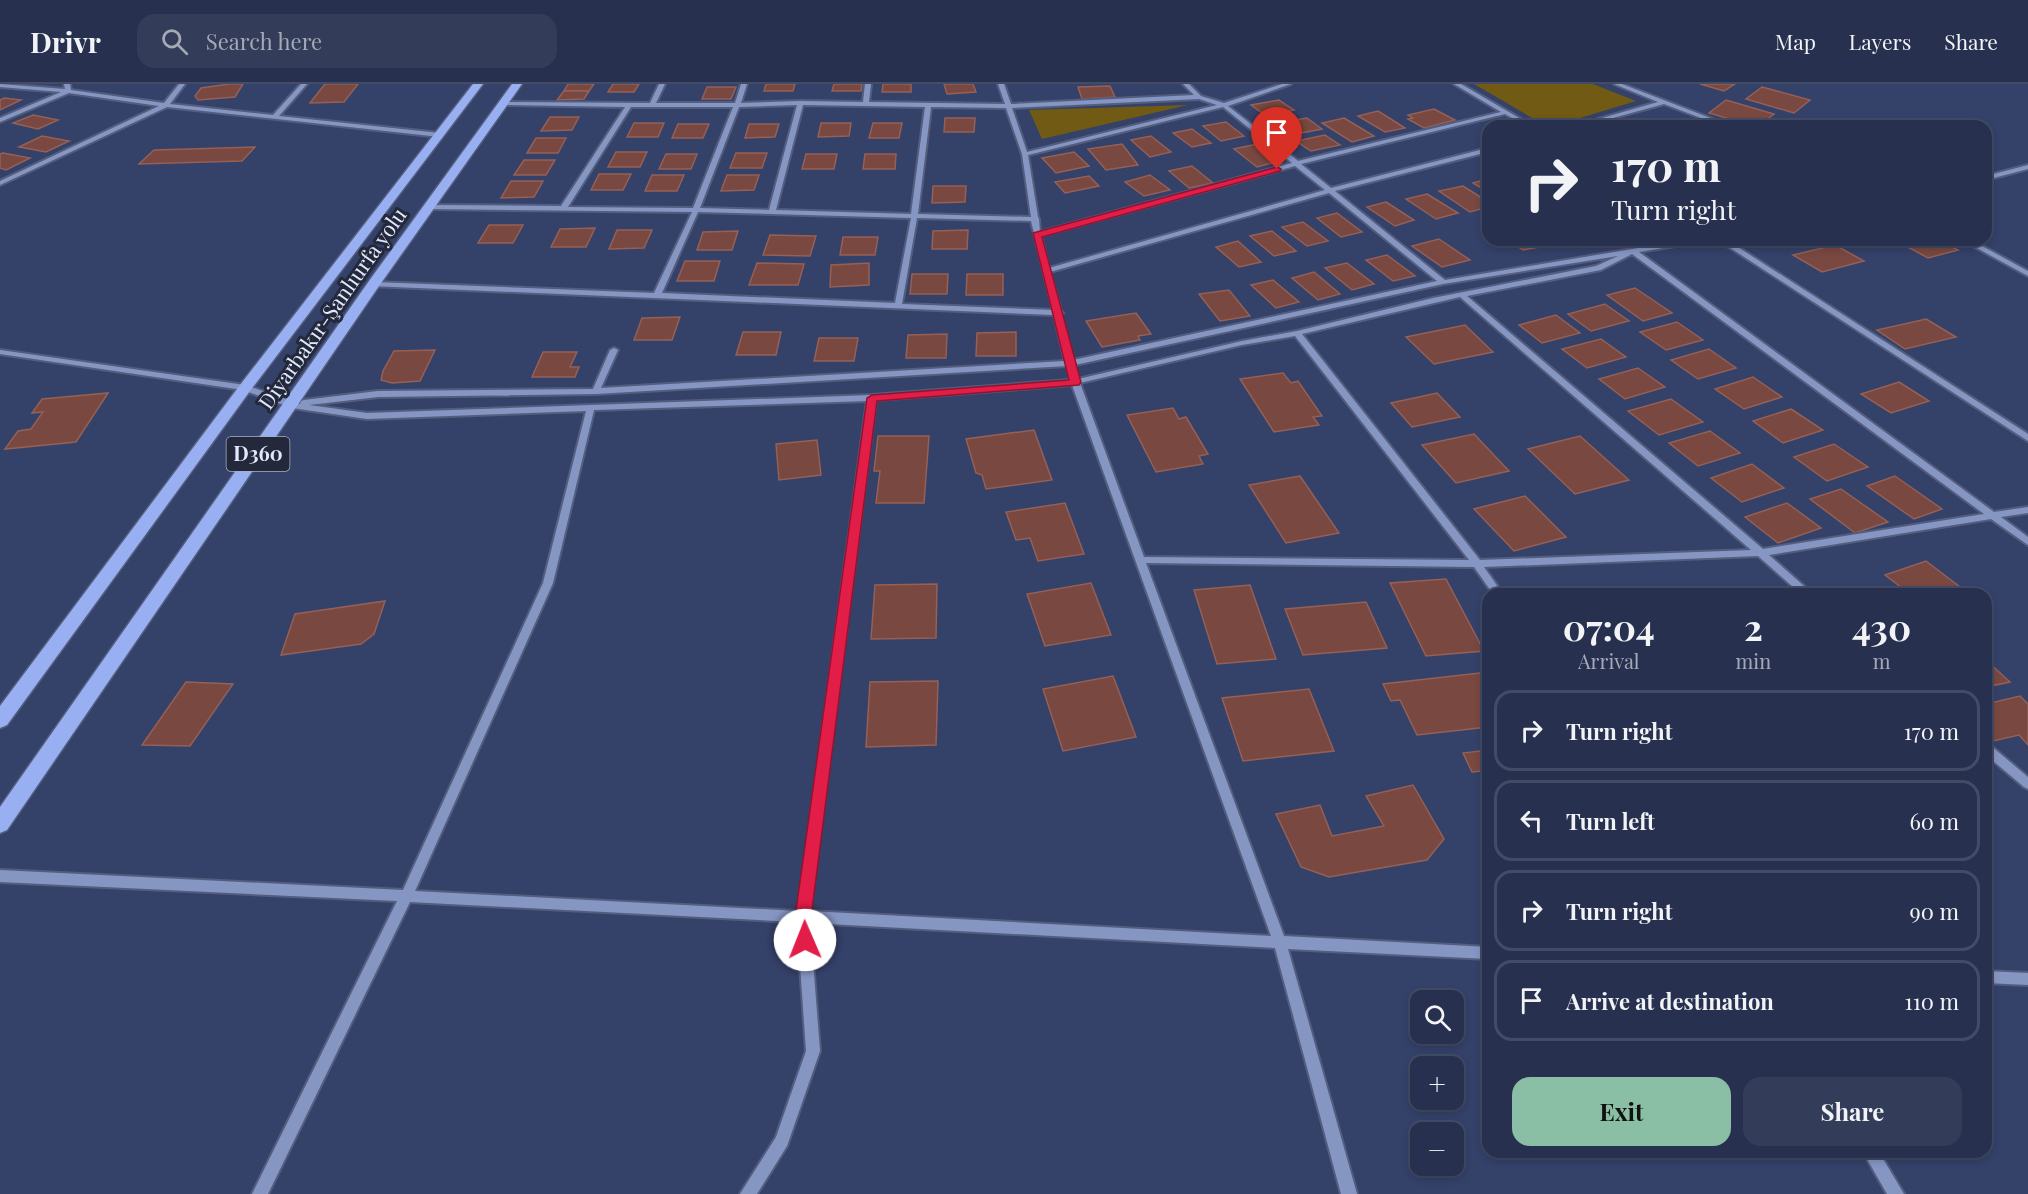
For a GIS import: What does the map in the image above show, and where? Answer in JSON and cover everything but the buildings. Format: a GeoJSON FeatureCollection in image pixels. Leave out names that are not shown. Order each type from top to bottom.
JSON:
{"type":"FeatureCollection","features":[{"type":"Feature","properties":{"kind":"highway","name":"Diyarbakır-Şanlıurfa yolu"},"geometry":{"type":"LineString","coordinates":[[0,720],[245,388],[478,84]]}},
{"type":"Feature","properties":{"kind":"highway","name":"Diyarbakır-Şanlıurfa yolu"},"geometry":{"type":"LineString","coordinates":[[0,824],[375,284],[517,84]]}},
{"type":"Feature","properties":{"kind":"street"},"geometry":{"type":"LineString","coordinates":[[0,183],[166,105],[182,84]]}},
{"type":"Feature","properties":{"kind":"street"},"geometry":{"type":"LineString","coordinates":[[273,118],[304,84]]}},
{"type":"Feature","properties":{"kind":"street"},"geometry":{"type":"LineString","coordinates":[[652,106],[662,84]]}},
{"type":"Feature","properties":{"kind":"street"},"geometry":{"type":"LineString","coordinates":[[657,295],[696,210],[744,84]]}},
{"type":"Feature","properties":{"kind":"street"},"geometry":{"type":"LineString","coordinates":[[866,104],[868,84]]}},
{"type":"Feature","properties":{"kind":"street"},"geometry":{"type":"LineString","coordinates":[[1001,84],[1025,154],[1037,235],[1072,363],[1075,382],[1280,942],[1349,1194]]}},
{"type":"Feature","properties":{"kind":"street"},"geometry":{"type":"LineString","coordinates":[[1186,84],[1199,97]]}},
{"type":"Feature","properties":{"kind":"street"},"geometry":{"type":"LineString","coordinates":[[1025,154],[1224,105],[1288,84]]}},
{"type":"Feature","properties":{"kind":"street"},"geometry":{"type":"LineString","coordinates":[[1457,84],[1520,120]]}},
{"type":"Feature","properties":{"kind":"street"},"geometry":{"type":"LineString","coordinates":[[1617,84],[1713,120]]}},
{"type":"Feature","properties":{"kind":"street"},"geometry":{"type":"LineString","coordinates":[[0,85],[68,87],[166,105],[440,135]]}},
{"type":"Feature","properties":{"kind":"street"},"geometry":{"type":"LineString","coordinates":[[0,120],[68,87]]}},
{"type":"Feature","properties":{"kind":"street"},"geometry":{"type":"LineString","coordinates":[[503,103],[652,106],[800,103],[928,107],[1009,106],[1199,97],[1224,105],[1299,163],[1443,282]]}},
{"type":"Feature","properties":{"kind":"street"},"geometry":{"type":"LineString","coordinates":[[1598,120],[1664,101]]}},
{"type":"Feature","properties":{"kind":"street"},"geometry":{"type":"LineString","coordinates":[[772,213],[800,103]]}},
{"type":"Feature","properties":{"kind":"street"},"geometry":{"type":"LineString","coordinates":[[563,209],[629,105]]}},
{"type":"Feature","properties":{"kind":"street"},"geometry":{"type":"LineString","coordinates":[[898,306],[914,218],[928,107]]}},
{"type":"Feature","properties":{"kind":"street"},"geometry":{"type":"LineString","coordinates":[[1037,235],[1299,163],[1506,112]]}},
{"type":"Feature","properties":{"kind":"street"},"geometry":{"type":"LineString","coordinates":[[1047,271],[1332,190],[1482,152]]}},
{"type":"Feature","properties":{"kind":"street"},"geometry":{"type":"LineString","coordinates":[[1992,176],[2028,167]]}},
{"type":"Feature","properties":{"kind":"street"},"geometry":{"type":"LineString","coordinates":[[429,207],[696,210],[914,218],[1036,219]]}},
{"type":"Feature","properties":{"kind":"street"},"geometry":{"type":"LineString","coordinates":[[292,405],[378,394],[596,391],[1072,363],[1443,282],[1664,246]]}},
{"type":"Feature","properties":{"kind":"street"},"geometry":{"type":"LineString","coordinates":[[1731,246],[2028,438]]}},
{"type":"Feature","properties":{"kind":"street"},"geometry":{"type":"LineString","coordinates":[[1977,246],[2028,274]]}},
{"type":"Feature","properties":{"kind":"street"},"geometry":{"type":"LineString","coordinates":[[0,352],[245,388],[292,405],[367,416],[590,410],[872,398],[1075,382],[1461,294],[1598,268],[1633,251]]}},
{"type":"Feature","properties":{"kind":"street"},"geometry":{"type":"LineString","coordinates":[[1633,251],[2028,542]]}},
{"type":"Feature","properties":{"kind":"street"},"geometry":{"type":"LineString","coordinates":[[375,284],[1059,313]]}},
{"type":"Feature","properties":{"kind":"street"},"geometry":{"type":"LineString","coordinates":[[1461,294],[1801,588]]}},
{"type":"Feature","properties":{"kind":"street"},"geometry":{"type":"LineString","coordinates":[[1297,333],[1477,564],[1493,588]]}},
{"type":"Feature","properties":{"kind":"street"},"geometry":{"type":"LineString","coordinates":[[596,391],[614,350]]}},
{"type":"Feature","properties":{"kind":"street"},"geometry":{"type":"LineString","coordinates":[[748,1194],[783,1141],[813,1051],[803,918],[872,398]]}},
{"type":"Feature","properties":{"kind":"street"},"geometry":{"type":"LineString","coordinates":[[260,1194],[407,895],[548,583],[590,410]]}},
{"type":"Feature","properties":{"kind":"street"},"geometry":{"type":"LineString","coordinates":[[1140,560],[1477,564],[1761,553],[2028,510]]}},
{"type":"Feature","properties":{"kind":"street"},"geometry":{"type":"LineString","coordinates":[[1992,753],[2028,784]]}},
{"type":"Feature","properties":{"kind":"street"},"geometry":{"type":"LineString","coordinates":[[0,876],[407,895],[1482,953]]}},
{"type":"Feature","properties":{"kind":"street"},"geometry":{"type":"LineString","coordinates":[[1992,977],[2028,979]]}},
{"type":"Feature","properties":{"kind":"street"},"geometry":{"type":"LineString","coordinates":[[1874,1158],[1896,1194]]}},
{"type":"Feature","properties":{"kind":"shaded area"},"geometry":{"type":"Polygon","coordinates":[[[1474,84],[1593,84],[1636,101],[1574,120],[1536,120],[1474,84]]]}},
{"type":"Feature","properties":{"kind":"shaded area"},"geometry":{"type":"Polygon","coordinates":[[[1188,105],[1042,139],[1029,110],[1188,105]]]}},
{"type":"Feature","properties":{"kind":"route"},"geometry":{"type":"LineString","coordinates":[[805,940],[803,918],[872,398],[1075,382],[1072,363],[1037,235],[1277,169]]}}]}
